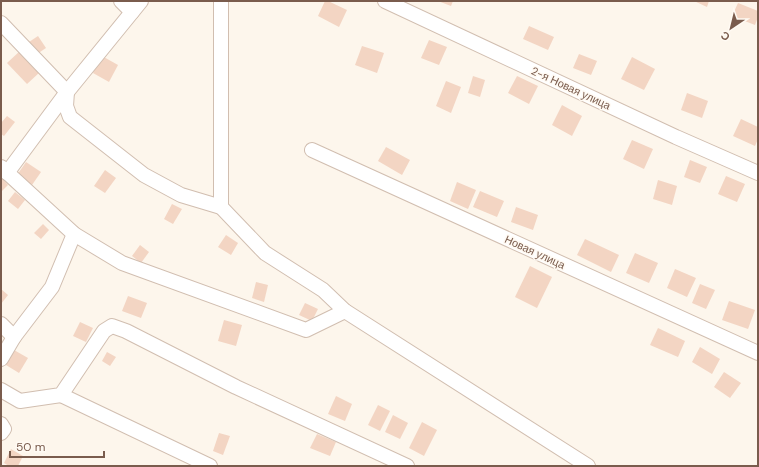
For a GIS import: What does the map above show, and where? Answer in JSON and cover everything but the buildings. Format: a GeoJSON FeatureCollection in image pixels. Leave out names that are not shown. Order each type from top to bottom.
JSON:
{"type":"FeatureCollection","features":[{"type":"Feature","properties":{"kind":"street"},"geometry":{"type":"LineString","coordinates":[[121,1],[132,12]]}},
{"type":"Feature","properties":{"kind":"street"},"geometry":{"type":"LineString","coordinates":[[141,1],[4,170],[74,234],[122,263],[306,330],[345,311]]}},
{"type":"Feature","properties":{"kind":"street"},"geometry":{"type":"LineString","coordinates":[[221,1],[221,207]]}},
{"type":"Feature","properties":{"kind":"street","name":"2-я Новая улица"},"geometry":{"type":"LineString","coordinates":[[386,1],[676,137],[758,172]]}},
{"type":"Feature","properties":{"kind":"street"},"geometry":{"type":"LineString","coordinates":[[1,23],[67,92],[66,106],[70,117],[144,176],[181,195],[221,207],[265,253],[322,290],[345,311],[588,466]]}},
{"type":"Feature","properties":{"kind":"street","name":"Новая улица"},"geometry":{"type":"LineString","coordinates":[[312,150],[758,353]]}},
{"type":"Feature","properties":{"kind":"street"},"geometry":{"type":"LineString","coordinates":[[1,359],[14,337],[52,287],[74,234]]}},
{"type":"Feature","properties":{"kind":"street"},"geometry":{"type":"LineString","coordinates":[[1,324],[14,337]]}},
{"type":"Feature","properties":{"kind":"street"},"geometry":{"type":"LineString","coordinates":[[61,396],[104,330],[112,326],[126,331],[236,387],[407,466]]}},
{"type":"Feature","properties":{"kind":"street"},"geometry":{"type":"LineString","coordinates":[[1,390],[20,401],[61,396],[210,466]]}},
{"type":"Feature","properties":{"kind":"street"},"geometry":{"type":"LineString","coordinates":[[1,424],[4,429],[1,433]]}}]}
